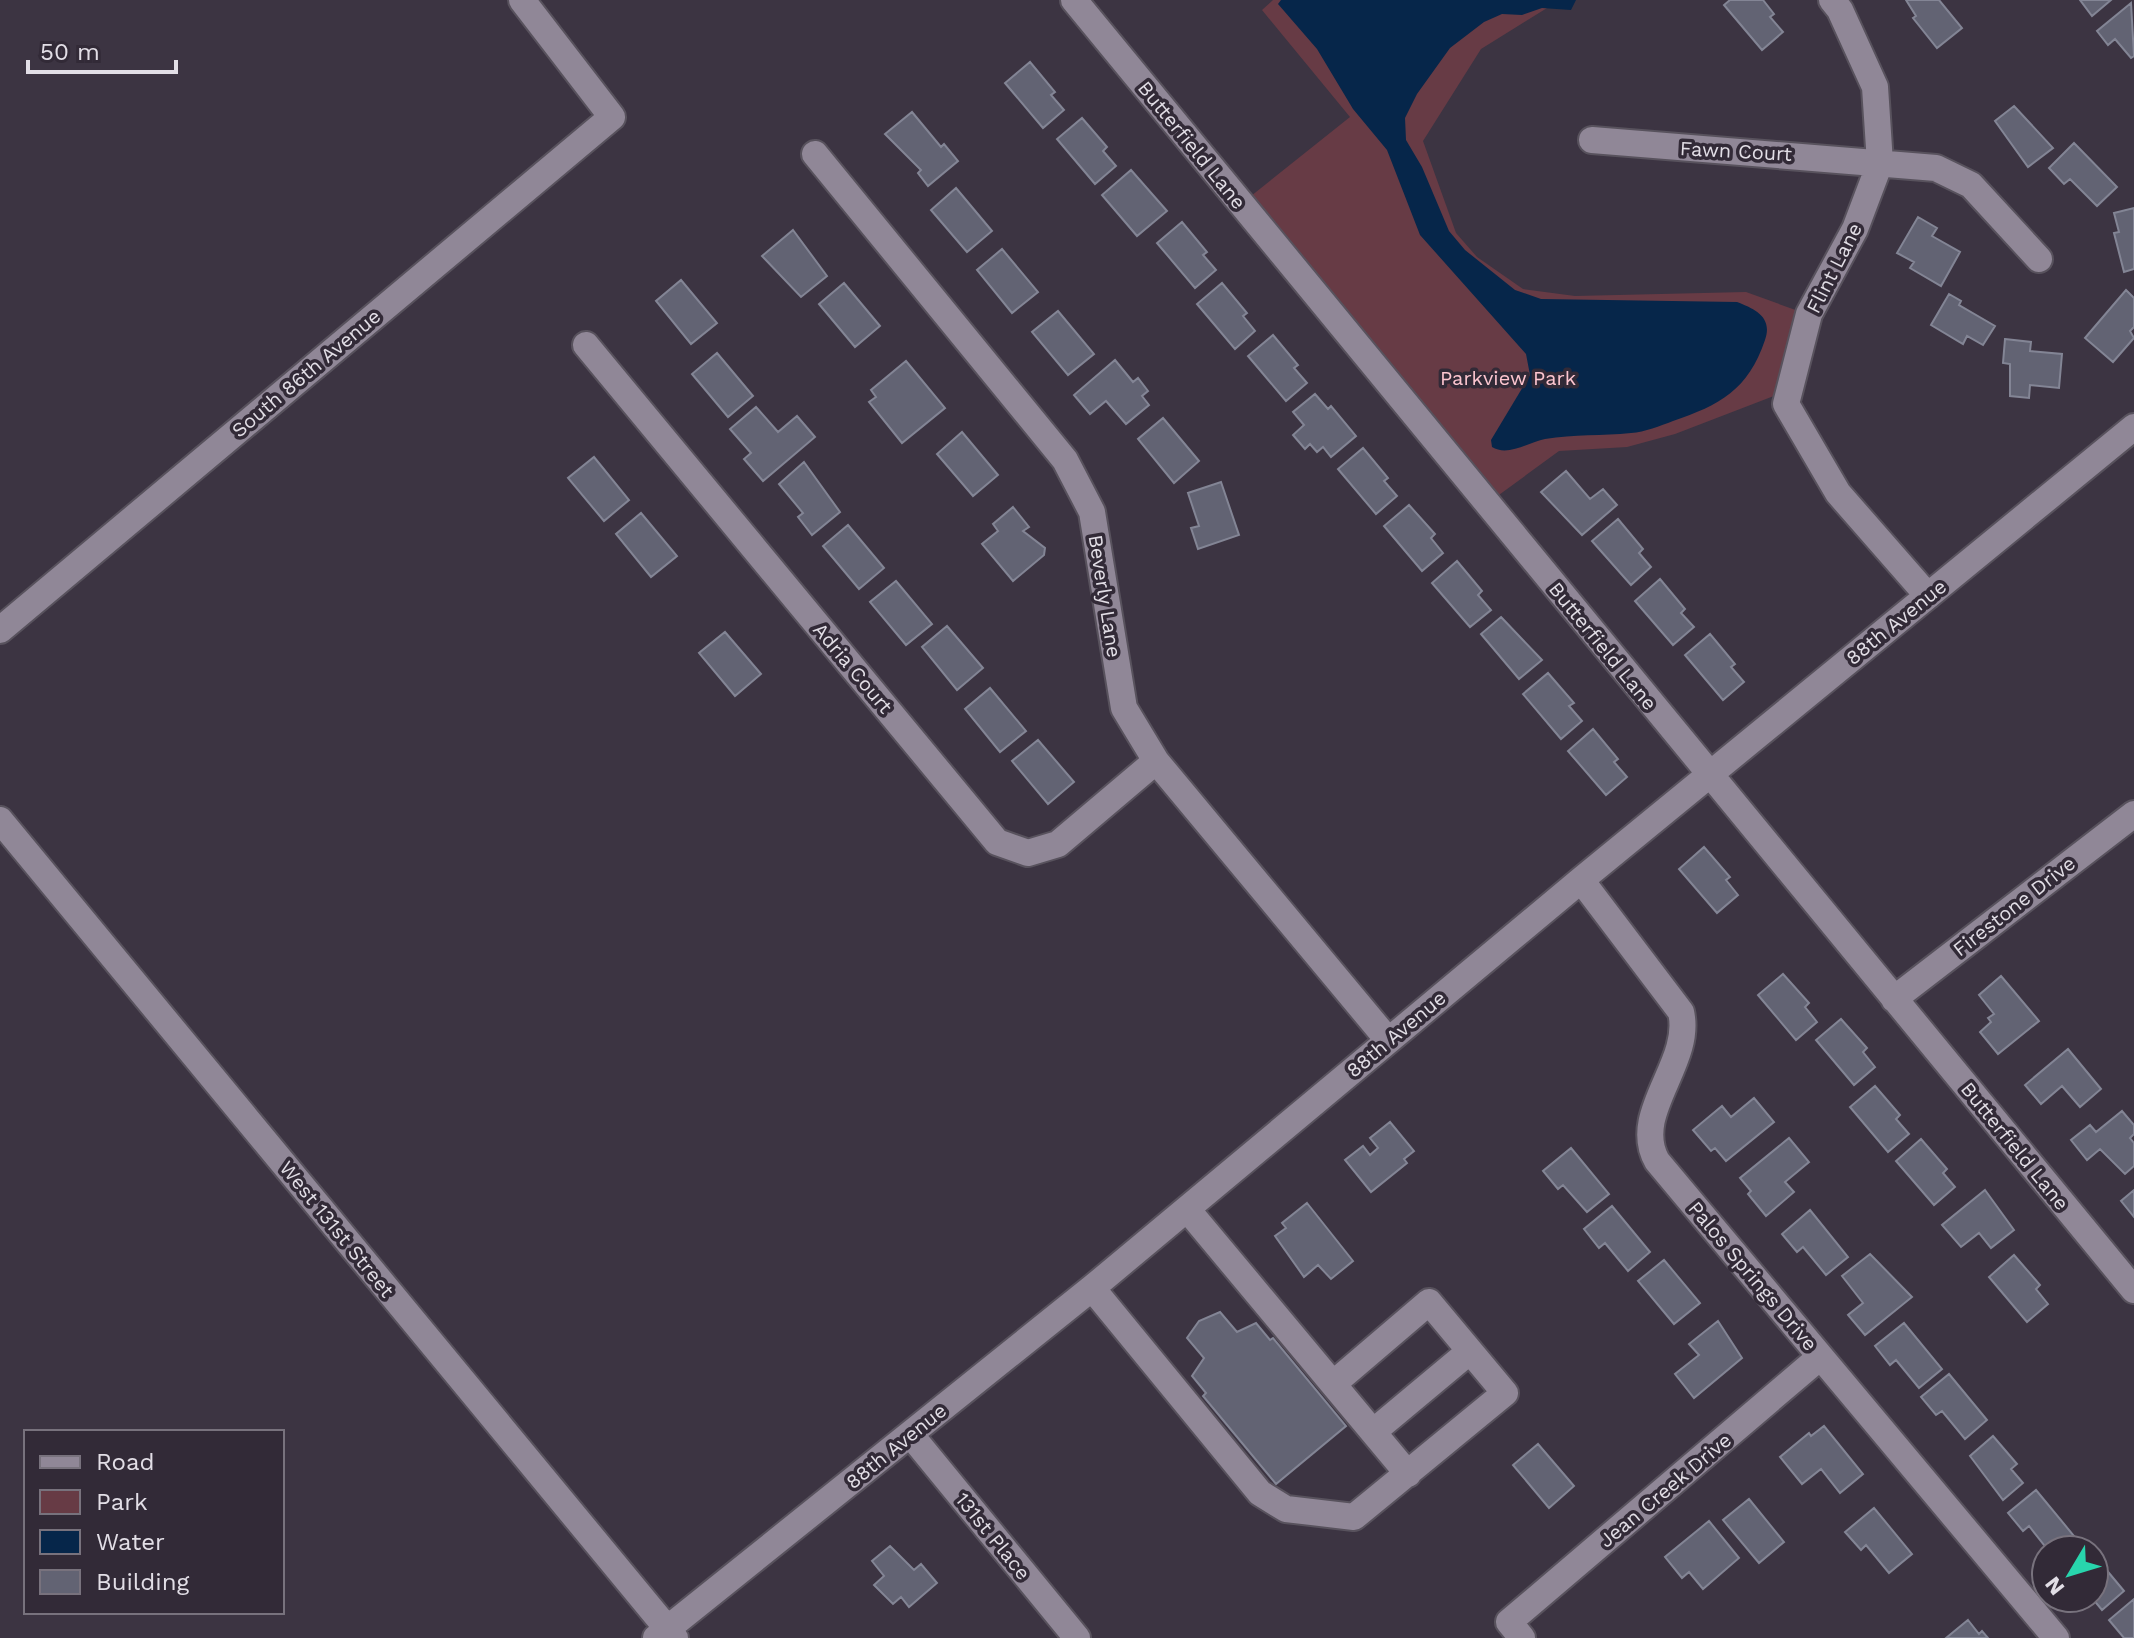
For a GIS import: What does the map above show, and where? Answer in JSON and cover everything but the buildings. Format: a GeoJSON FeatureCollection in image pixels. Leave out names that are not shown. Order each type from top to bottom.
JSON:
{"type":"FeatureCollection","features":[{"type":"Feature","properties":{"kind":"street","name":"South 86th Avenue"},"geometry":{"type":"LineString","coordinates":[[0,630],[612,117],[522,0]]}},
{"type":"Feature","properties":{"kind":"street","name":"Butterfield Lane"},"geometry":{"type":"LineString","coordinates":[[1074,0],[2134,1290]]}},
{"type":"Feature","properties":{"kind":"street","name":"Flint Lane"},"geometry":{"type":"LineString","coordinates":[[1832,0],[1840,10],[1875,87],[1880,163],[1855,229],[1809,314],[1786,404],[1838,493],[1928,596]]}},
{"type":"Feature","properties":{"kind":"street","name":"Fawn Court"},"geometry":{"type":"LineString","coordinates":[[1592,140],[1936,168],[1971,185],[2039,259]]}},
{"type":"Feature","properties":{"kind":"street","name":"Beverly Lane"},"geometry":{"type":"LineString","coordinates":[[815,154],[1076,478],[1092,512],[1124,708],[1156,761],[1388,1040]]}},
{"type":"Feature","properties":{"kind":"street","name":"Adria Court"},"geometry":{"type":"LineString","coordinates":[[586,345],[997,842],[1028,853],[1058,844],[1156,761]]}},
{"type":"Feature","properties":{"kind":"street","name":"88th Avenue"},"geometry":{"type":"LineString","coordinates":[[666,1635],[1092,1288],[1581,880],[2134,427]]}},
{"type":"Feature","properties":{"kind":"street","name":"Firestone Drive"},"geometry":{"type":"LineString","coordinates":[[1894,999],[2134,814]]}},
{"type":"Feature","properties":{"kind":"street","name":"West 131st Street"},"geometry":{"type":"LineString","coordinates":[[0,820],[666,1635]]}},
{"type":"Feature","properties":{"kind":"street","name":"Palos Springs Drive"},"geometry":{"type":"LineString","coordinates":[[1581,880],[1681,1012],[1682,1039],[1652,1123],[1651,1150],[2056,1638]]}},
{"type":"Feature","properties":{"kind":"street"},"geometry":{"type":"LineString","coordinates":[[1187,1209],[1408,1474]]}},
{"type":"Feature","properties":{"kind":"street"},"geometry":{"type":"LineString","coordinates":[[1092,1288],[1272,1504],[1306,1512],[1354,1517],[1505,1393],[1429,1302],[1333,1384]]}},
{"type":"Feature","properties":{"kind":"street"},"geometry":{"type":"LineString","coordinates":[[1373,1432],[1470,1351]]}},
{"type":"Feature","properties":{"kind":"street","name":"Jean Creek Drive"},"geometry":{"type":"LineString","coordinates":[[1516,1630],[1820,1357]]}},
{"type":"Feature","properties":{"kind":"street","name":"131st Place"},"geometry":{"type":"LineString","coordinates":[[910,1434],[1077,1638]]}},
{"type":"Feature","properties":{"kind":"green space","name":"Parkview Park"},"geometry":{"type":"Polygon","coordinates":[[[1273,0],[1560,0],[1481,49],[1423,141],[1456,233],[1477,257],[1523,289],[1575,296],[1746,292],[1801,312],[1786,346],[1779,394],[1675,434],[1627,447],[1559,451],[1492,500],[1246,200],[1350,117],[1262,10],[1273,0]]]}},
{"type":"Feature","properties":{"kind":"water"},"geometry":{"type":"Polygon","coordinates":[[[1281,0],[1576,0],[1571,10],[1542,8],[1522,15],[1502,14],[1484,22],[1450,48],[1417,94],[1405,118],[1406,140],[1422,167],[1449,231],[1465,250],[1515,290],[1541,299],[1737,302],[1756,311],[1767,325],[1765,340],[1750,372],[1718,402],[1647,430],[1556,437],[1512,450],[1492,447],[1491,440],[1530,375],[1526,354],[1420,235],[1387,150],[1353,109],[1317,49],[1278,4],[1281,0]]]}}]}
